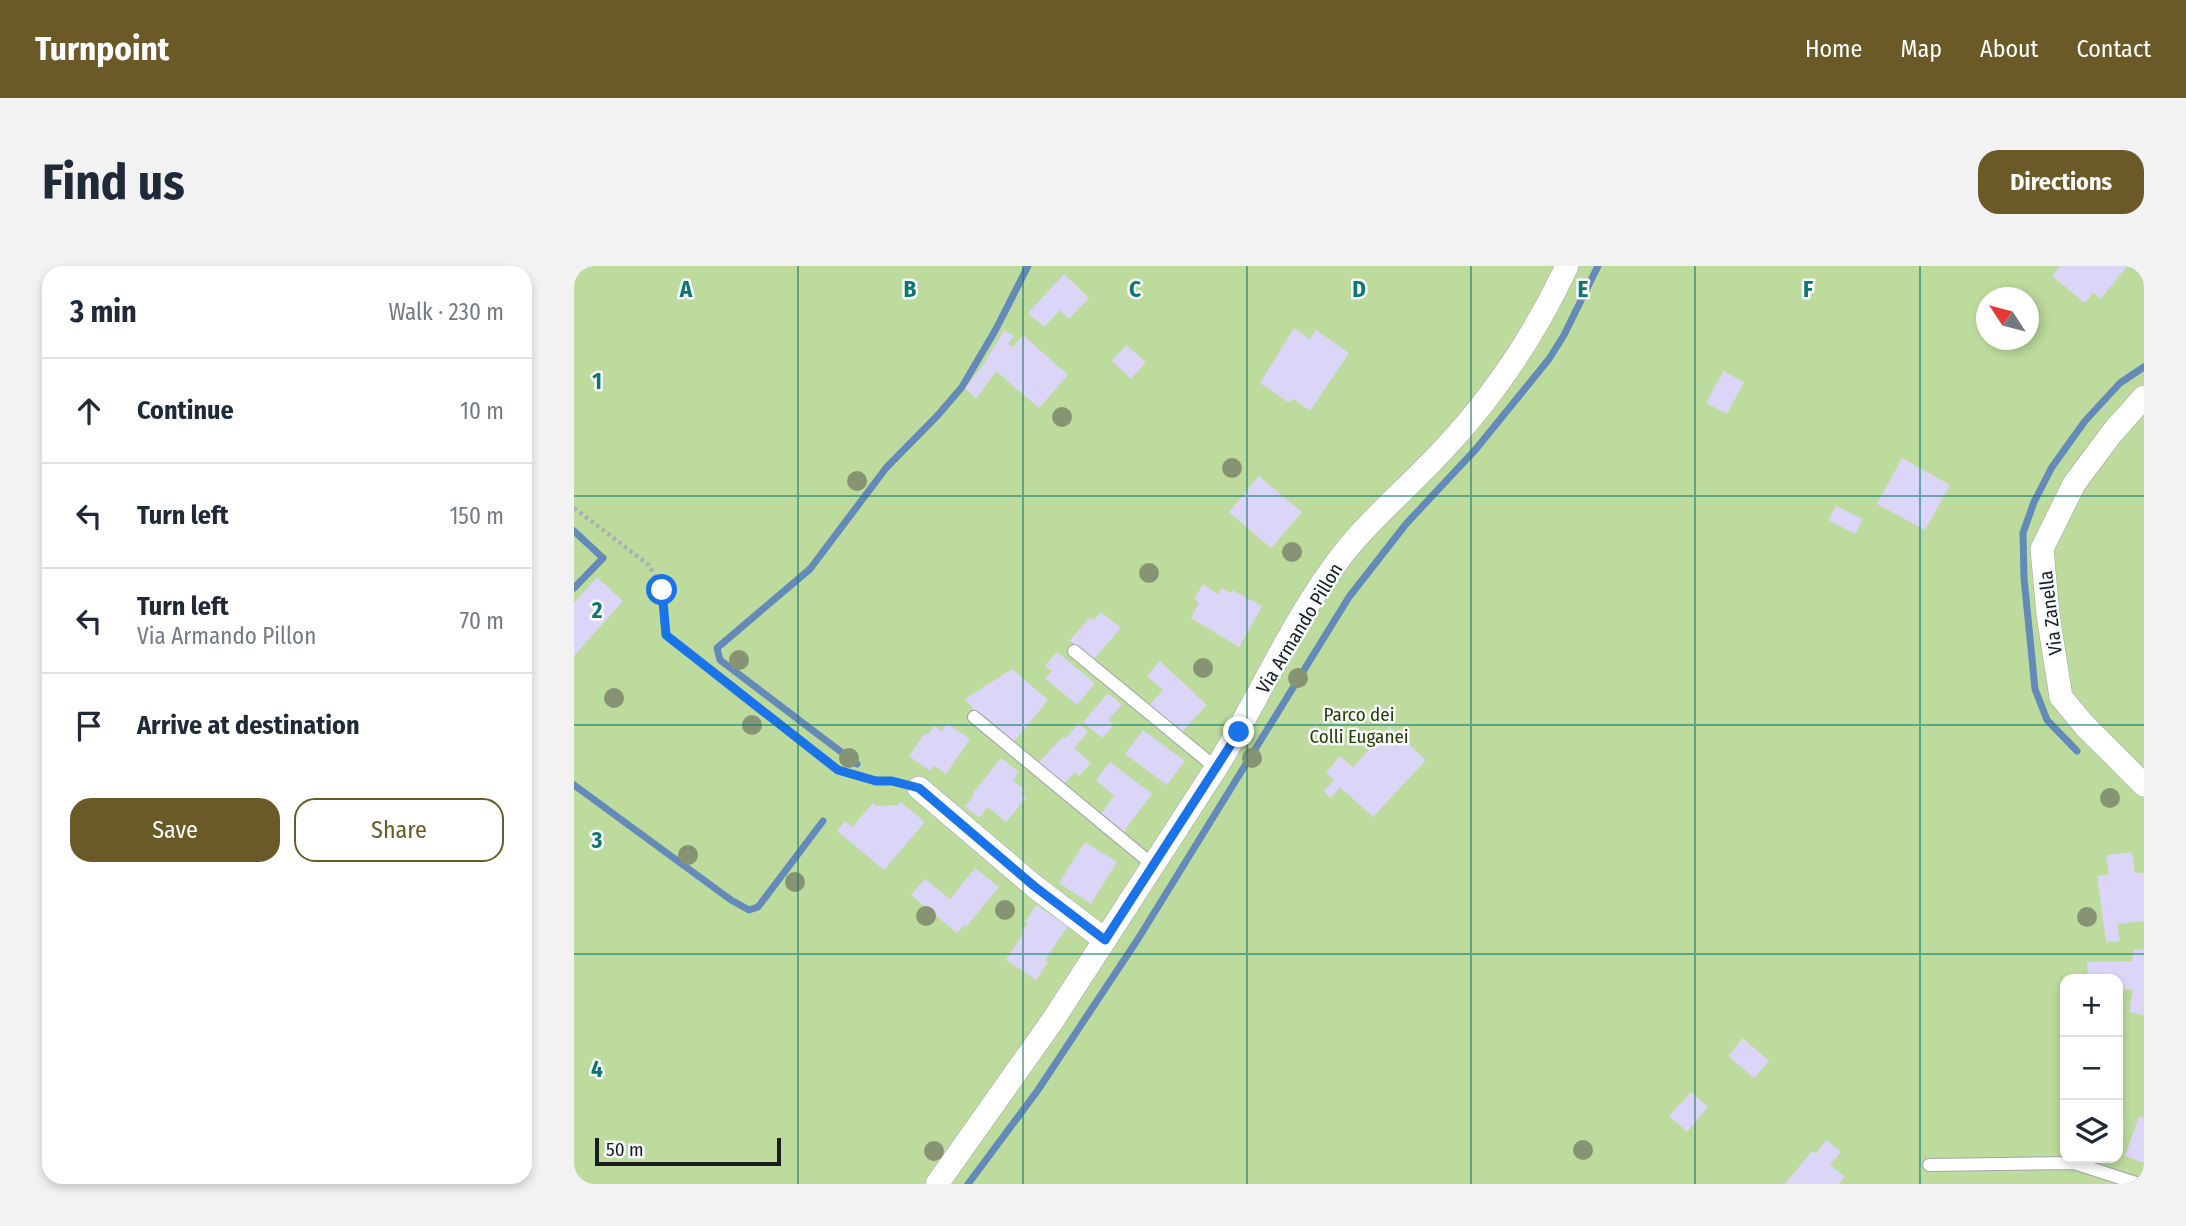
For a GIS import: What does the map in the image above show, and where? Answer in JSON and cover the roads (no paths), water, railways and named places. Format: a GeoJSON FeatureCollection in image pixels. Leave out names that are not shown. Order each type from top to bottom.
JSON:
{"type":"FeatureCollection","features":[{"type":"Feature","properties":{"kind":"street","name":"Via Armando Pillon"},"geometry":{"type":"LineString","coordinates":[[937,1184],[1002,1095],[1216,768],[1239,732],[1308,606],[1334,566],[1399,493],[1444,450],[1480,405],[1509,366],[1543,312],[1567,266]]}},
{"type":"Feature","properties":{"kind":"street","name":"Via Zanella"},"geometry":{"type":"LineString","coordinates":[[2144,397],[2112,433],[2074,484],[2042,549],[2048,615],[2061,698],[2144,785]]}},
{"type":"Feature","properties":{"kind":"street"},"geometry":{"type":"LineString","coordinates":[[919,788],[1034,886],[1105,940]]}},
{"type":"Feature","properties":{"kind":"lane"},"geometry":{"type":"LineString","coordinates":[[1074,651],[1216,768]]}},
{"type":"Feature","properties":{"kind":"lane"},"geometry":{"type":"LineString","coordinates":[[974,717],[1153,865]]}},
{"type":"Feature","properties":{"kind":"lane"},"geometry":{"type":"LineString","coordinates":[[1929,1165],[2074,1163],[2139,1184]]}},
{"type":"Feature","properties":{"kind":"waterway"},"geometry":{"type":"LineString","coordinates":[[857,764],[720,660],[717,648],[810,569],[886,468],[962,387],[1028,266]]}},
{"type":"Feature","properties":{"kind":"waterway"},"geometry":{"type":"LineString","coordinates":[[968,1184],[1038,1090],[1138,939],[1349,597],[1406,524],[1476,449],[1549,359],[1598,266]]}},
{"type":"Feature","properties":{"kind":"waterway"},"geometry":{"type":"LineString","coordinates":[[2077,751],[2047,720],[2035,689],[2024,578],[2023,533],[2034,502],[2052,467],[2085,421],[2120,383],[2144,367]]}},
{"type":"Feature","properties":{"kind":"waterway"},"geometry":{"type":"LineString","coordinates":[[574,531],[603,558],[574,588]]}},
{"type":"Feature","properties":{"kind":"waterway"},"geometry":{"type":"LineString","coordinates":[[574,785],[731,900],[749,910],[758,907],[823,821]]}},
{"type":"Feature","properties":{"kind":"park label","name":"Parco dei Colli Euganei"},"geometry":{"type":"Point","coordinates":[1359,725]}}]}
